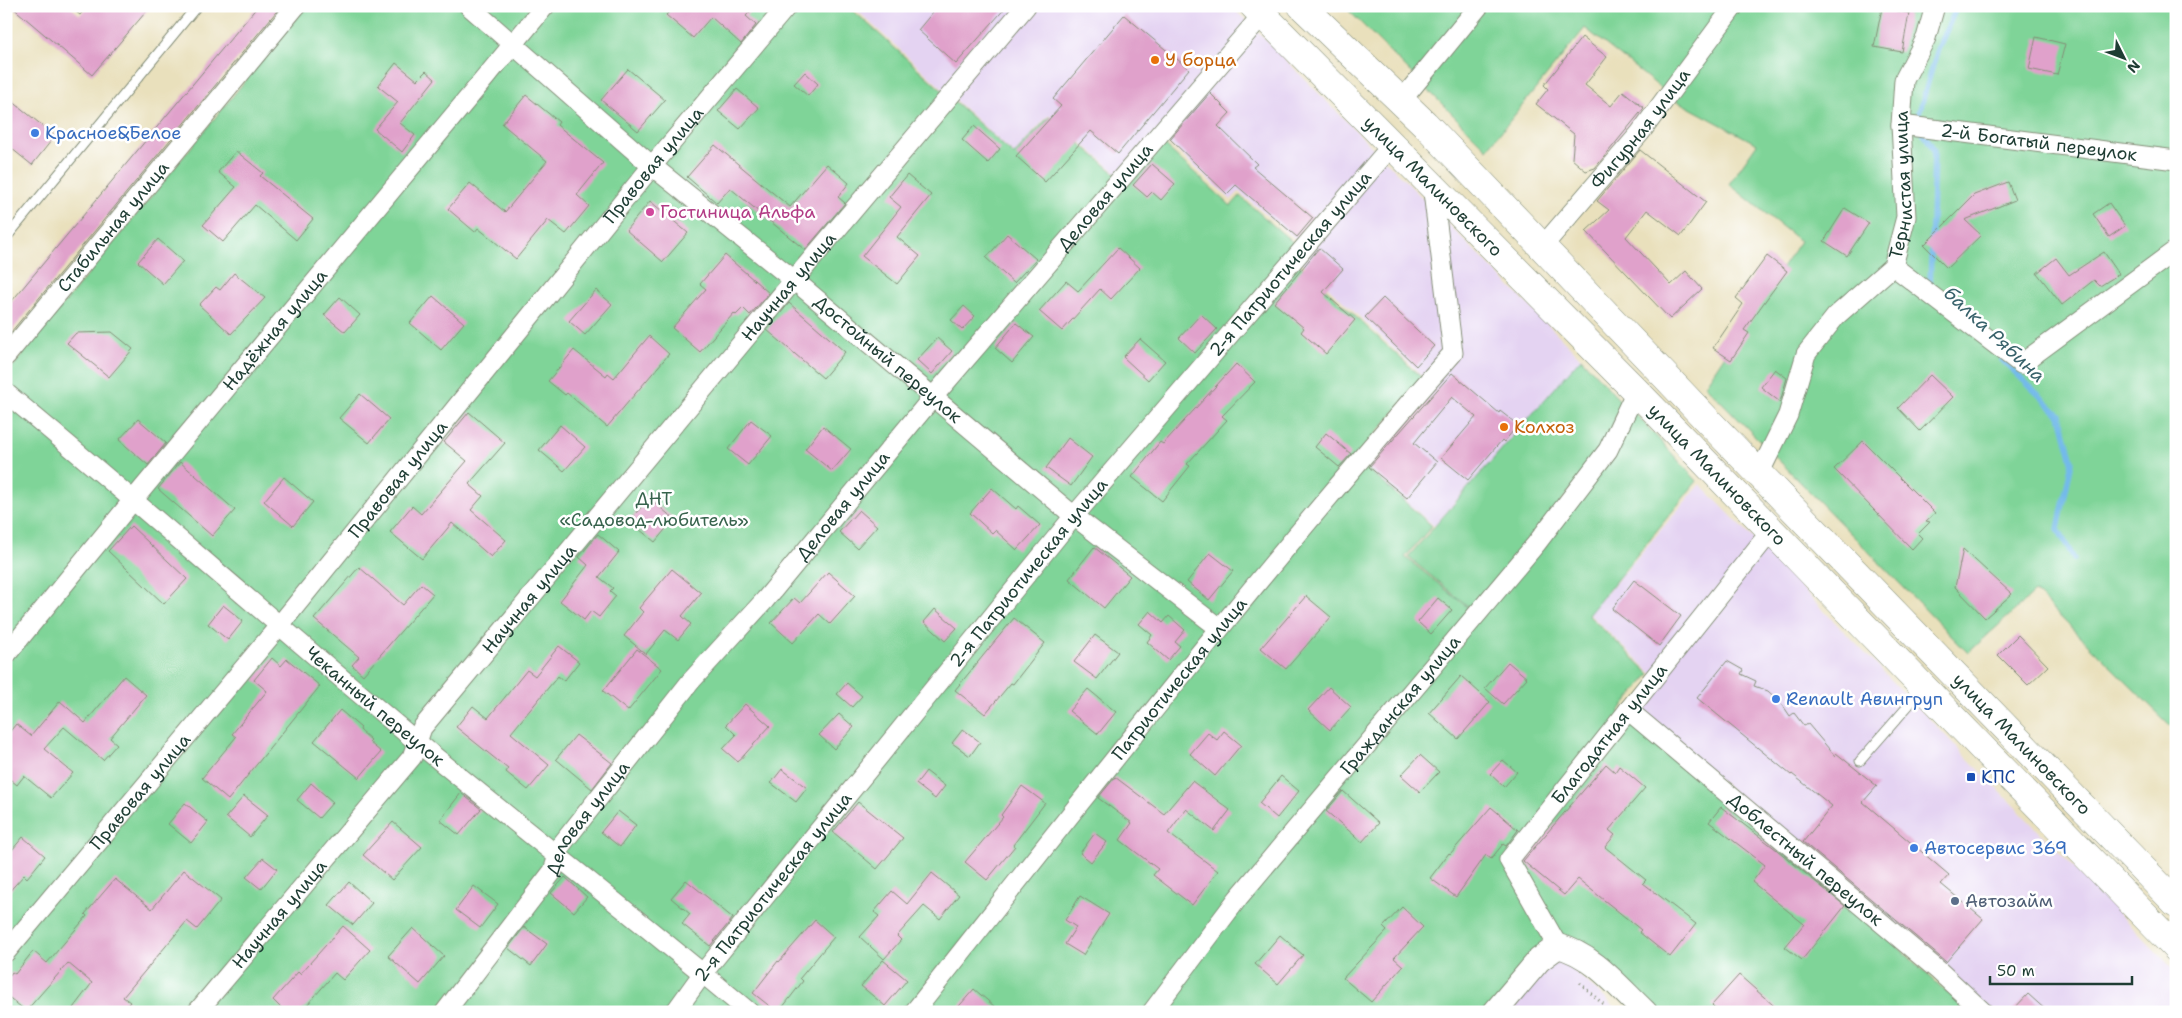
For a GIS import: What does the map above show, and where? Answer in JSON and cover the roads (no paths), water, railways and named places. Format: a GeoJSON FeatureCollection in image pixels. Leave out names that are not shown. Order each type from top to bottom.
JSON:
{"type":"FeatureCollection","features":[{"type":"Feature","properties":{"kind":"highway","name":"улица Малиновского"},"geometry":{"type":"LineString","coordinates":[[1302,6],[1401,101],[1759,474],[2176,903]]}},
{"type":"Feature","properties":{"kind":"highway","name":"улица Малиновского"},"geometry":{"type":"LineString","coordinates":[[1258,10],[1636,391],[2176,948]]}},
{"type":"Feature","properties":{"kind":"street","name":"Стабильная улица"},"geometry":{"type":"LineString","coordinates":[[6,356],[296,6]]}},
{"type":"Feature","properties":{"kind":"street","name":"Достойный переулок"},"geometry":{"type":"LineString","coordinates":[[469,6],[652,166],[794,280],[1074,516],[1219,628]]}},
{"type":"Feature","properties":{"kind":"street","name":"Надёжная улица"},"geometry":{"type":"LineString","coordinates":[[6,655],[546,6]]}},
{"type":"Feature","properties":{"kind":"street","name":"Правовая улица"},"geometry":{"type":"LineString","coordinates":[[6,952],[279,626],[652,166],[787,6]]}},
{"type":"Feature","properties":{"kind":"street","name":"Научная улица"},"geometry":{"type":"LineString","coordinates":[[197,1012],[412,757],[422,728],[794,280],[1026,6]]}},
{"type":"Feature","properties":{"kind":"street"},"geometry":{"type":"LineString","coordinates":[[1401,101],[1479,6]]}},
{"type":"Feature","properties":{"kind":"street","name":"Фигурная улица"},"geometry":{"type":"LineString","coordinates":[[1542,247],[1640,133],[1734,6]]}},
{"type":"Feature","properties":{"kind":"street","name":"Тернистая улица"},"geometry":{"type":"LineString","coordinates":[[1759,474],[1788,416],[1806,354],[1836,316],[1893,266],[1906,217],[1901,125],[1904,80],[1926,38],[1935,6]]}},
{"type":"Feature","properties":{"kind":"street","name":"Деловая улица"},"geometry":{"type":"LineString","coordinates":[[445,1012],[553,871],[562,844],[691,681],[765,600],[1258,10]]}},
{"type":"Feature","properties":{"kind":"street","name":"2-й Богатый переулок"},"geometry":{"type":"LineString","coordinates":[[1901,125],[2176,160]]}},
{"type":"Feature","properties":{"kind":"street","name":"2-я Патриотическая улица"},"geometry":{"type":"LineString","coordinates":[[675,1012],[703,973],[1074,516],[1393,144]]}},
{"type":"Feature","properties":{"kind":"street","name":"Патриотическая улица"},"geometry":{"type":"LineString","coordinates":[[914,1012],[1219,628],[1359,460],[1453,352],[1432,184]]}},
{"type":"Feature","properties":{"kind":"street"},"geometry":{"type":"LineString","coordinates":[[1893,266],[2022,364],[2176,250]]}},
{"type":"Feature","properties":{"kind":"street","name":"Гражданская улица"},"geometry":{"type":"LineString","coordinates":[[1152,1012],[1238,898],[1536,544],[1608,450],[1636,391]]}},
{"type":"Feature","properties":{"kind":"street","name":"Чеканный переулок"},"geometry":{"type":"LineString","coordinates":[[6,393],[134,499],[279,626],[417,742],[749,1012]]}},
{"type":"Feature","properties":{"kind":"street","name":"Благодатная улица"},"geometry":{"type":"LineString","coordinates":[[1558,946],[1508,860],[1772,531]]}},
{"type":"Feature","properties":{"kind":"street","name":"Доблестный переулок"},"geometry":{"type":"LineString","coordinates":[[1628,710],[1939,971],[1983,1012]]}},
{"type":"Feature","properties":{"kind":"street"},"geometry":{"type":"LineString","coordinates":[[1495,1012],[1539,960],[1558,946],[1574,950],[1595,965],[1645,1012]]}},
{"type":"Feature","properties":{"kind":"lane"},"geometry":{"type":"LineString","coordinates":[[6,238],[197,6]]}},
{"type":"Feature","properties":{"kind":"lane"},"geometry":{"type":"LineString","coordinates":[[1860,761],[1924,688]]}},
{"type":"Feature","properties":{"kind":"waterway","name":"балка Рябина"},"geometry":{"type":"LineString","coordinates":[[1921,123],[1918,116],[1937,52],[1957,6]]}},
{"type":"Feature","properties":{"kind":"waterway","name":"балка Рябина"},"geometry":{"type":"LineString","coordinates":[[1923,132],[1934,150],[1930,290]]}},
{"type":"Feature","properties":{"kind":"waterway","name":"балка Рябина"},"geometry":{"type":"LineString","coordinates":[[2002,360],[2060,415],[2072,461],[2058,529],[2074,559]]}},
{"type":"Feature","properties":{"kind":"place","name":"У борца"},"geometry":{"type":"Point","coordinates":[1155,60]}},
{"type":"Feature","properties":{"kind":"place","name":"Красное&Белое"},"geometry":{"type":"Point","coordinates":[35,133]}},
{"type":"Feature","properties":{"kind":"place","name":"Гостиница Альфа"},"geometry":{"type":"Point","coordinates":[650,212]}},
{"type":"Feature","properties":{"kind":"place","name":"Колхоз"},"geometry":{"type":"Point","coordinates":[1504,427]}},
{"type":"Feature","properties":{"kind":"place","name":"Renault Авингруп"},"geometry":{"type":"Point","coordinates":[1776,699]}},
{"type":"Feature","properties":{"kind":"place","name":"КПС"},"geometry":{"type":"Point","coordinates":[1971,777]}},
{"type":"Feature","properties":{"kind":"place","name":"Автосервис 369"},"geometry":{"type":"Point","coordinates":[1914,848]}},
{"type":"Feature","properties":{"kind":"place","name":"Автозайм"},"geometry":{"type":"Point","coordinates":[1955,901]}},
{"type":"Feature","properties":{"kind":"park label","name":"ДНТ «Садовод-любитель»"},"geometry":{"type":"Point","coordinates":[654,509]}}]}
